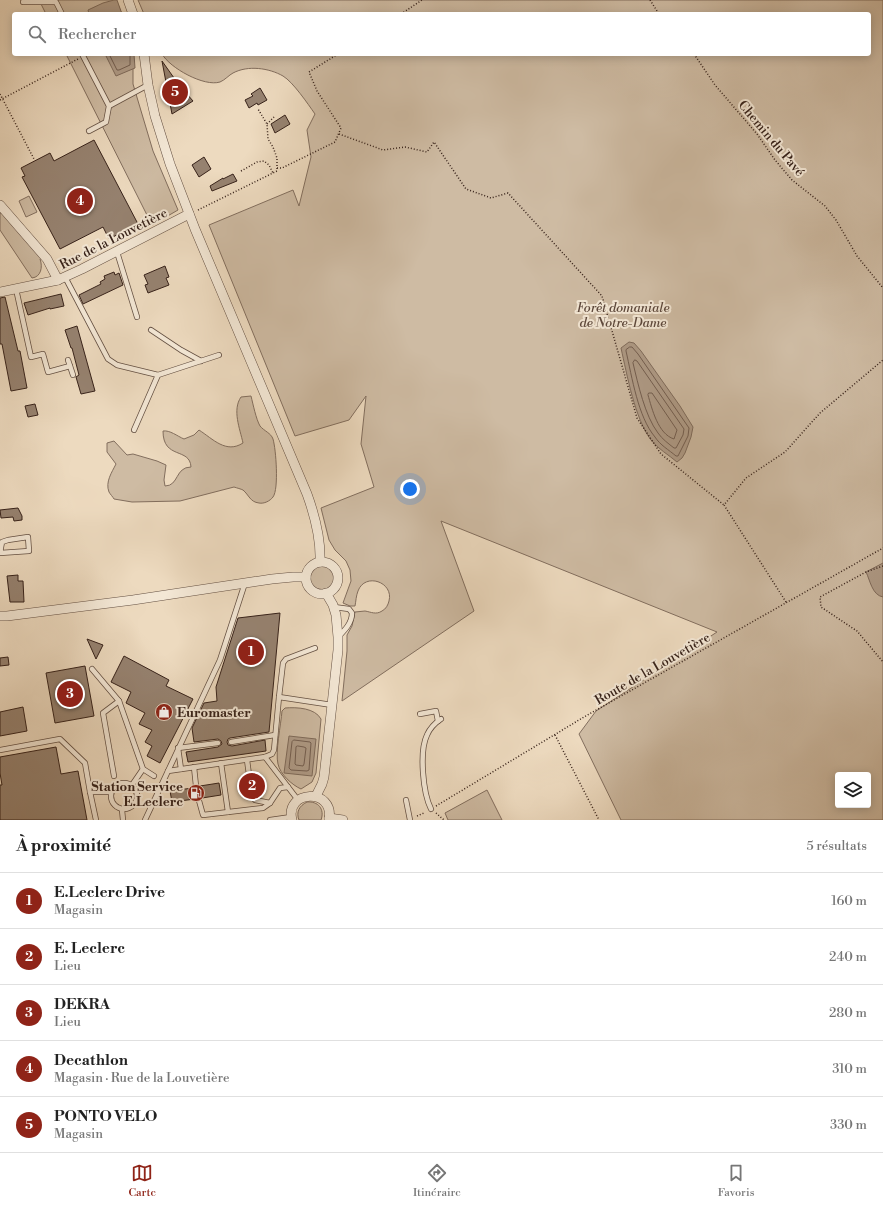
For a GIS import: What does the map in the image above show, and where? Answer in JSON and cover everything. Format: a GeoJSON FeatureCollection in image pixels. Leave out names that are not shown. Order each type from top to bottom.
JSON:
{"type":"FeatureCollection","features":[{"type":"Feature","properties":{"kind":"street"},"geometry":{"type":"LineString","coordinates":[[128,0],[132,12]]}},
{"type":"Feature","properties":{"kind":"street"},"geometry":{"type":"LineString","coordinates":[[144,56],[148,85],[164,150],[309,500],[319,538],[320,562]]}},
{"type":"Feature","properties":{"kind":"street"},"geometry":{"type":"LineString","coordinates":[[0,205],[61,278]]}},
{"type":"Feature","properties":{"kind":"street","name":"Rue de la Louvetière"},"geometry":{"type":"LineString","coordinates":[[0,292],[61,278],[190,214]]}},
{"type":"Feature","properties":{"kind":"street"},"geometry":{"type":"LineString","coordinates":[[320,562],[330,563],[337,572],[338,577],[338,582],[331,591],[321,594],[312,590],[306,577],[309,569],[315,563],[320,562]]}},
{"type":"Feature","properties":{"kind":"street"},"geometry":{"type":"LineString","coordinates":[[0,616],[133,600],[286,577],[306,577]]}},
{"type":"Feature","properties":{"kind":"street"},"geometry":{"type":"LineString","coordinates":[[316,796],[324,777],[338,650],[338,627],[334,607],[326,593]]}},
{"type":"Feature","properties":{"kind":"street"},"geometry":{"type":"LineString","coordinates":[[291,818],[291,811],[298,800],[310,795],[316,796],[326,804],[329,811],[329,819],[343,820]]}},
{"type":"Feature","properties":{"kind":"lane"},"geometry":{"type":"LineString","coordinates":[[23,2],[56,2],[61,12]]}},
{"type":"Feature","properties":{"kind":"lane"},"geometry":{"type":"LineString","coordinates":[[84,56],[109,106],[106,122],[89,131]]}},
{"type":"Feature","properties":{"kind":"lane"},"geometry":{"type":"LineString","coordinates":[[109,106],[148,85]]}},
{"type":"Feature","properties":{"kind":"lane"},"geometry":{"type":"LineString","coordinates":[[116,252],[136,317]]}},
{"type":"Feature","properties":{"kind":"lane"},"geometry":{"type":"LineString","coordinates":[[61,278],[108,359],[117,365],[158,375],[218,355]]}},
{"type":"Feature","properties":{"kind":"lane"},"geometry":{"type":"LineString","coordinates":[[16,289],[31,357],[43,354],[48,372],[70,366]]}},
{"type":"Feature","properties":{"kind":"lane"},"geometry":{"type":"LineString","coordinates":[[150,330],[201,361]]}},
{"type":"Feature","properties":{"kind":"lane"},"geometry":{"type":"LineString","coordinates":[[68,360],[73,375]]}},
{"type":"Feature","properties":{"kind":"lane"},"geometry":{"type":"LineString","coordinates":[[134,430],[158,375]]}},
{"type":"Feature","properties":{"kind":"lane"},"geometry":{"type":"LineString","coordinates":[[28,537],[29,551],[0,553],[2,542],[28,537]]}},
{"type":"Feature","properties":{"kind":"lane"},"geometry":{"type":"LineString","coordinates":[[145,820],[220,660],[245,583]]}},
{"type":"Feature","properties":{"kind":"lane"},"geometry":{"type":"LineString","coordinates":[[334,607],[349,609],[352,613],[352,619],[349,625],[338,636]]}},
{"type":"Feature","properties":{"kind":"lane"},"geometry":{"type":"LineString","coordinates":[[168,771],[265,757],[272,754],[274,750],[283,663],[286,659],[314,648]]}},
{"type":"Feature","properties":{"kind":"lane"},"geometry":{"type":"LineString","coordinates":[[92,669],[119,701],[143,769],[154,776]]}},
{"type":"Feature","properties":{"kind":"lane"},"geometry":{"type":"LineString","coordinates":[[279,697],[332,705]]}},
{"type":"Feature","properties":{"kind":"lane"},"geometry":{"type":"LineString","coordinates":[[114,776],[103,713],[119,701]]}},
{"type":"Feature","properties":{"kind":"lane"},"geometry":{"type":"LineString","coordinates":[[420,714],[436,712],[440,720],[431,728],[426,736],[422,756],[425,788],[431,809]]}},
{"type":"Feature","properties":{"kind":"lane"},"geometry":{"type":"LineString","coordinates":[[231,742],[275,735]]}},
{"type":"Feature","properties":{"kind":"lane"},"geometry":{"type":"LineString","coordinates":[[0,750],[60,739],[86,763],[96,820]]}},
{"type":"Feature","properties":{"kind":"lane"},"geometry":{"type":"LineString","coordinates":[[178,748],[218,743]]}},
{"type":"Feature","properties":{"kind":"lane"},"geometry":{"type":"LineString","coordinates":[[178,748],[181,769]]}},
{"type":"Feature","properties":{"kind":"lane"},"geometry":{"type":"LineString","coordinates":[[265,757],[298,800]]}},
{"type":"Feature","properties":{"kind":"lane"},"geometry":{"type":"LineString","coordinates":[[246,760],[250,782]]}},
{"type":"Feature","properties":{"kind":"lane"},"geometry":{"type":"LineString","coordinates":[[221,763],[228,812]]}},
{"type":"Feature","properties":{"kind":"lane"},"geometry":{"type":"LineString","coordinates":[[194,767],[196,786]]}},
{"type":"Feature","properties":{"kind":"lane"},"geometry":{"type":"LineString","coordinates":[[132,785],[143,769]]}},
{"type":"Feature","properties":{"kind":"lane"},"geometry":{"type":"LineString","coordinates":[[125,783],[132,785],[137,792],[137,802],[131,808],[122,810],[115,806],[111,800],[112,792],[118,784],[125,783]]}},
{"type":"Feature","properties":{"kind":"lane"},"geometry":{"type":"LineString","coordinates":[[198,797],[203,815],[263,808],[270,803],[280,788],[288,787]]}},
{"type":"Feature","properties":{"kind":"lane"},"geometry":{"type":"LineString","coordinates":[[252,790],[255,800],[270,803]]}},
{"type":"Feature","properties":{"kind":"lane"},"geometry":{"type":"LineString","coordinates":[[90,792],[112,792]]}},
{"type":"Feature","properties":{"kind":"lane"},"geometry":{"type":"LineString","coordinates":[[406,800],[410,820]]}},
{"type":"Feature","properties":{"kind":"lane"},"geometry":{"type":"LineString","coordinates":[[122,810],[123,820]]}},
{"type":"Feature","properties":{"kind":"lane"},"geometry":{"type":"LineString","coordinates":[[270,820],[291,818]]}},
{"type":"Feature","properties":{"kind":"path"},"geometry":{"type":"LineString","coordinates":[[403,12],[422,0]]}},
{"type":"Feature","properties":{"kind":"path"},"geometry":{"type":"LineString","coordinates":[[650,0],[658,12]]}},
{"type":"Feature","properties":{"kind":"path"},"geometry":{"type":"LineString","coordinates":[[1,100],[81,56]]}},
{"type":"Feature","properties":{"kind":"path"},"geometry":{"type":"LineString","coordinates":[[277,168],[282,168],[334,142],[341,128],[318,91],[309,72],[335,56]]}},
{"type":"Feature","properties":{"kind":"path","name":"Chemin du Pavé"},"geometry":{"type":"LineString","coordinates":[[695,56],[715,85],[757,134],[775,160],[792,180],[825,206],[836,220],[857,256],[883,288]]}},
{"type":"Feature","properties":{"kind":"path"},"geometry":{"type":"LineString","coordinates":[[0,94],[1,100],[34,159]]}},
{"type":"Feature","properties":{"kind":"path"},"geometry":{"type":"LineString","coordinates":[[190,214],[277,171],[277,158],[268,139],[267,124],[258,109]]}},
{"type":"Feature","properties":{"kind":"path"},"geometry":{"type":"LineString","coordinates":[[267,124],[274,117]]}},
{"type":"Feature","properties":{"kind":"path"},"geometry":{"type":"LineString","coordinates":[[338,134],[383,150],[405,146],[427,152],[434,142],[466,189],[491,198],[508,193],[602,296],[637,418],[661,454],[724,505],[786,602]]}},
{"type":"Feature","properties":{"kind":"path"},"geometry":{"type":"LineString","coordinates":[[242,171],[257,162],[264,161],[269,165],[273,173]]}},
{"type":"Feature","properties":{"kind":"path"},"geometry":{"type":"LineString","coordinates":[[724,505],[746,478],[785,452],[820,413],[883,360]]}},
{"type":"Feature","properties":{"kind":"path","name":"Route de la Louvetière"},"geometry":{"type":"LineString","coordinates":[[410,820],[431,809],[584,717],[883,548]]}},
{"type":"Feature","properties":{"kind":"path"},"geometry":{"type":"LineString","coordinates":[[883,566],[866,572],[820,598],[821,608],[857,631],[883,662]]}},
{"type":"Feature","properties":{"kind":"path"},"geometry":{"type":"LineString","coordinates":[[555,735],[599,820]]}},
{"type":"Feature","properties":{"kind":"path"},"geometry":{"type":"LineString","coordinates":[[431,809],[444,820]]}},
{"type":"Feature","properties":{"kind":"green space"},"geometry":{"type":"Polygon","coordinates":[[[39,0],[116,0],[121,12],[45,12],[39,0]]]}},
{"type":"Feature","properties":{"kind":"green space","name":"Forêt domaniale de Notre-Dame"},"geometry":{"type":"Polygon","coordinates":[[[138,0],[883,0],[883,820],[621,820],[579,734],[596,711],[717,632],[441,521],[474,611],[342,701],[347,651],[347,635],[352,626],[355,612],[365,611],[378,613],[386,608],[389,601],[389,594],[383,584],[372,581],[366,582],[362,585],[357,593],[355,606],[350,606],[343,603],[351,581],[350,570],[346,561],[335,550],[329,540],[321,508],[374,487],[361,444],[366,396],[349,420],[295,436],[209,225],[293,190],[299,206],[311,157],[307,130],[315,114],[291,83],[277,73],[258,68],[245,69],[233,73],[220,82],[213,83],[197,79],[172,65],[164,56],[871,56],[871,12],[143,12],[138,0]]]}},
{"type":"Feature","properties":{"kind":"green space"},"geometry":{"type":"Polygon","coordinates":[[[67,56],[133,56],[133,84],[153,151],[178,210],[152,225],[67,56]]]}},
{"type":"Feature","properties":{"kind":"green space"},"geometry":{"type":"Polygon","coordinates":[[[29,196],[37,212],[26,217],[19,201],[29,196]]]}},
{"type":"Feature","properties":{"kind":"green space"},"geometry":{"type":"Polygon","coordinates":[[[0,213],[2,213],[41,258],[40,271],[37,276],[32,278],[0,230],[0,213]]]}},
{"type":"Feature","properties":{"kind":"green space"},"geometry":{"type":"Polygon","coordinates":[[[251,396],[260,426],[272,437],[274,444],[276,460],[276,486],[275,493],[269,501],[263,503],[256,502],[252,500],[243,490],[234,487],[180,501],[132,502],[114,499],[109,493],[108,481],[116,464],[107,452],[107,443],[114,441],[127,455],[133,454],[166,465],[164,480],[165,486],[169,485],[173,483],[182,470],[191,467],[190,461],[186,457],[167,446],[164,440],[163,431],[171,432],[184,439],[194,435],[199,430],[220,444],[231,447],[237,446],[243,443],[237,414],[238,402],[241,397],[251,396]]]}},
{"type":"Feature","properties":{"kind":"green space"},"geometry":{"type":"Polygon","coordinates":[[[322,564],[331,568],[335,577],[331,586],[322,590],[313,586],[309,577],[313,568],[322,564]]]}},
{"type":"Feature","properties":{"kind":"green space"},"geometry":{"type":"Polygon","coordinates":[[[285,708],[310,710],[315,712],[321,719],[316,773],[312,782],[301,789],[294,785],[281,772],[277,759],[282,711],[285,708]]]}},
{"type":"Feature","properties":{"kind":"green space"},"geometry":{"type":"Polygon","coordinates":[[[487,790],[502,820],[448,820],[445,813],[487,790]]]}},
{"type":"Feature","properties":{"kind":"green space"},"geometry":{"type":"Polygon","coordinates":[[[307,802],[320,806],[322,812],[321,820],[299,820],[299,810],[302,805],[307,802]]]}},
{"type":"Feature","properties":{"kind":"water"},"geometry":{"type":"Polygon","coordinates":[[[117,0],[121,12],[88,12],[88,10],[103,3],[117,0]]]}},
{"type":"Feature","properties":{"kind":"water"},"geometry":{"type":"Polygon","coordinates":[[[106,56],[134,56],[135,68],[116,76],[106,56]]]}},
{"type":"Feature","properties":{"kind":"water"},"geometry":{"type":"Polygon","coordinates":[[[629,342],[634,343],[641,351],[693,427],[685,453],[677,462],[651,440],[640,421],[632,396],[621,348],[629,342]]]}},
{"type":"Feature","properties":{"kind":"water"},"geometry":{"type":"Polygon","coordinates":[[[883,563],[883,597],[876,593],[866,572],[883,563]]]}},
{"type":"Feature","properties":{"kind":"water"},"geometry":{"type":"Polygon","coordinates":[[[289,736],[316,739],[312,776],[284,773],[289,736]]]}},
{"type":"Feature","properties":{"kind":"building"},"geometry":{"type":"Polygon","coordinates":[[[162,61],[179,85],[193,101],[172,114],[162,61]]]}},
{"type":"Feature","properties":{"kind":"building"},"geometry":{"type":"Polygon","coordinates":[[[260,88],[267,100],[258,105],[257,103],[249,108],[245,100],[253,96],[251,94],[260,88]]]}},
{"type":"Feature","properties":{"kind":"building"},"geometry":{"type":"Polygon","coordinates":[[[285,115],[290,124],[275,133],[271,124],[285,115]]]}},
{"type":"Feature","properties":{"kind":"building"},"geometry":{"type":"Polygon","coordinates":[[[94,140],[138,224],[109,239],[103,227],[60,249],[22,177],[25,176],[21,168],[50,153],[54,161],[94,140]]]}},
{"type":"Feature","properties":{"kind":"building"},"geometry":{"type":"Polygon","coordinates":[[[204,157],[211,169],[199,177],[192,165],[204,157]]]}},
{"type":"Feature","properties":{"kind":"building"},"geometry":{"type":"Polygon","coordinates":[[[233,174],[237,181],[212,191],[210,186],[233,174]]]}},
{"type":"Feature","properties":{"kind":"building"},"geometry":{"type":"Polygon","coordinates":[[[165,266],[169,277],[166,278],[169,285],[148,293],[145,285],[148,284],[144,275],[165,266]]]}},
{"type":"Feature","properties":{"kind":"building"},"geometry":{"type":"Polygon","coordinates":[[[114,272],[115,275],[119,273],[123,285],[83,304],[79,295],[101,284],[100,282],[105,279],[104,276],[114,272]]]}},
{"type":"Feature","properties":{"kind":"building"},"geometry":{"type":"Polygon","coordinates":[[[61,294],[64,306],[50,308],[28,315],[24,303],[61,294]]]}},
{"type":"Feature","properties":{"kind":"building"},"geometry":{"type":"Polygon","coordinates":[[[5,297],[18,351],[20,351],[27,388],[11,391],[2,344],[0,344],[0,298],[5,297]]]}},
{"type":"Feature","properties":{"kind":"building"},"geometry":{"type":"Polygon","coordinates":[[[77,326],[95,391],[81,394],[76,377],[79,375],[72,348],[65,330],[77,326]]]}},
{"type":"Feature","properties":{"kind":"building"},"geometry":{"type":"Polygon","coordinates":[[[35,404],[38,415],[28,417],[25,406],[35,404]]]}},
{"type":"Feature","properties":{"kind":"building"},"geometry":{"type":"Polygon","coordinates":[[[18,508],[22,516],[22,520],[14,521],[13,517],[1,518],[0,510],[18,508]]]}},
{"type":"Feature","properties":{"kind":"building"},"geometry":{"type":"Polygon","coordinates":[[[18,575],[18,581],[23,581],[24,602],[10,602],[7,576],[18,575]]]}},
{"type":"Feature","properties":{"kind":"building"},"geometry":{"type":"Polygon","coordinates":[[[280,613],[269,732],[230,738],[227,742],[228,745],[232,746],[265,740],[266,751],[188,762],[186,752],[218,747],[222,744],[218,739],[194,742],[192,728],[204,703],[217,701],[216,687],[238,618],[280,613]]]}},
{"type":"Feature","properties":{"kind":"building"},"geometry":{"type":"Polygon","coordinates":[[[87,639],[103,645],[96,659],[87,639]]]}},
{"type":"Feature","properties":{"kind":"building","name":"Euromaster"},"geometry":{"type":"Polygon","coordinates":[[[124,656],[169,680],[166,686],[193,699],[160,763],[147,756],[152,746],[145,742],[152,730],[139,724],[145,713],[126,703],[131,692],[111,682],[124,656]]]}},
{"type":"Feature","properties":{"kind":"building"},"geometry":{"type":"Polygon","coordinates":[[[8,657],[9,665],[0,666],[0,658],[8,657]]]}},
{"type":"Feature","properties":{"kind":"building"},"geometry":{"type":"Polygon","coordinates":[[[85,666],[94,716],[55,723],[46,673],[85,666]]]}},
{"type":"Feature","properties":{"kind":"building"},"geometry":{"type":"Polygon","coordinates":[[[23,707],[27,731],[0,736],[0,712],[23,707]]]}},
{"type":"Feature","properties":{"kind":"building"},"geometry":{"type":"Polygon","coordinates":[[[56,747],[61,774],[78,771],[87,820],[0,820],[0,785],[2,785],[0,757],[56,747]]]}},
{"type":"Feature","properties":{"kind":"building"},"geometry":{"type":"Polygon","coordinates":[[[260,781],[262,789],[255,790],[251,787],[244,792],[243,783],[250,786],[253,785],[254,782],[260,781]]]}},
{"type":"Feature","properties":{"kind":"building","name":"Station Service E.Leclerc"},"geometry":{"type":"Polygon","coordinates":[[[219,783],[221,795],[202,798],[200,794],[197,793],[195,799],[172,802],[170,791],[193,788],[197,790],[200,786],[219,783]]]}},
{"type":"Feature","properties":{"kind":"place","name":"PONTO VELO"},"geometry":{"type":"Point","coordinates":[175,92]}},
{"type":"Feature","properties":{"kind":"place","name":"Decathlon"},"geometry":{"type":"Point","coordinates":[80,201]}},
{"type":"Feature","properties":{"kind":"place","name":"E.Leclerc Drive"},"geometry":{"type":"Point","coordinates":[251,652]}},
{"type":"Feature","properties":{"kind":"place","name":"DEKRA"},"geometry":{"type":"Point","coordinates":[70,694]}},
{"type":"Feature","properties":{"kind":"place","name":"Euromaster"},"geometry":{"type":"Point","coordinates":[164,712]}},
{"type":"Feature","properties":{"kind":"place","name":"E. Leclerc"},"geometry":{"type":"Point","coordinates":[252,786]}},
{"type":"Feature","properties":{"kind":"place","name":"Station Service E.Leclerc"},"geometry":{"type":"Point","coordinates":[196,793]}}]}
